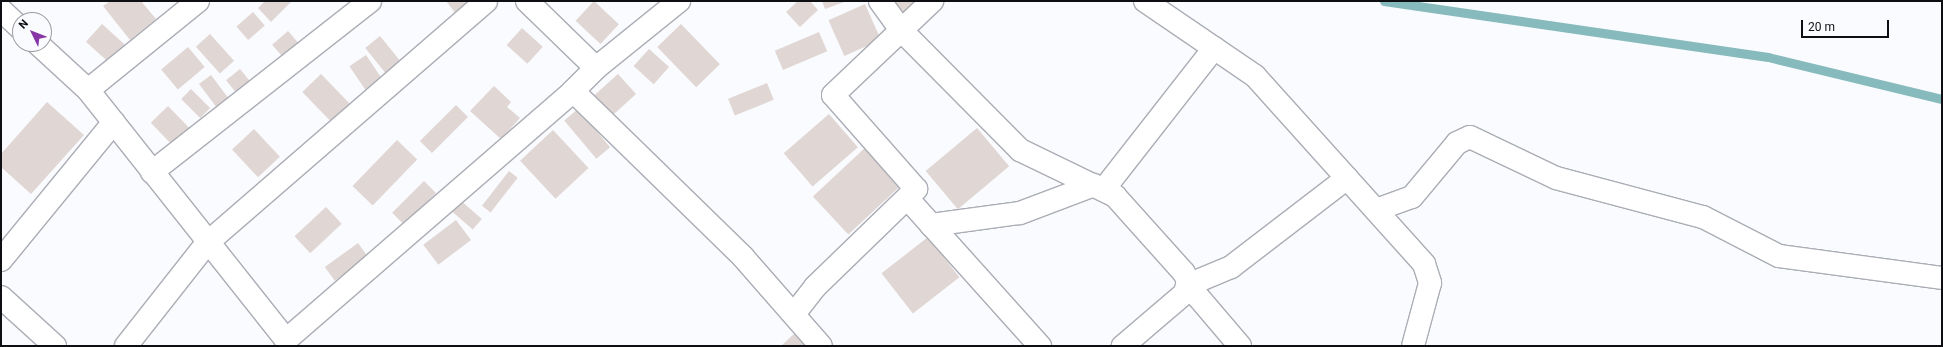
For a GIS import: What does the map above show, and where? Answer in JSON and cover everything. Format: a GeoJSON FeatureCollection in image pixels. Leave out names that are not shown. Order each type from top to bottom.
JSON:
{"type":"FeatureCollection","features":[{"type":"Feature","properties":{"kind":"street"},"geometry":{"type":"LineString","coordinates":[[88,90],[198,1]]}},
{"type":"Feature","properties":{"kind":"street"},"geometry":{"type":"LineString","coordinates":[[152,172],[370,1]]}},
{"type":"Feature","properties":{"kind":"street"},"geometry":{"type":"LineString","coordinates":[[126,346],[207,242],[486,1]]}},
{"type":"Feature","properties":{"kind":"street"},"geometry":{"type":"LineString","coordinates":[[527,1],[596,68]]}},
{"type":"Feature","properties":{"kind":"street"},"geometry":{"type":"LineString","coordinates":[[47,52],[88,90],[207,242],[289,343],[573,91],[596,68],[679,1]]}},
{"type":"Feature","properties":{"kind":"street"},"geometry":{"type":"LineString","coordinates":[[880,1],[902,31],[1020,150],[1099,187],[1118,200],[1184,273],[1188,286],[1240,346]]}},
{"type":"Feature","properties":{"kind":"street"},"geometry":{"type":"LineString","coordinates":[[794,314],[815,287],[908,199],[916,189],[833,95],[932,1]]}},
{"type":"Feature","properties":{"kind":"street"},"geometry":{"type":"LineString","coordinates":[[1145,1],[1255,76],[1376,210],[1430,275],[1429,291],[1413,346]]}},
{"type":"Feature","properties":{"kind":"street"},"geometry":{"type":"LineString","coordinates":[[1,10],[12,20]]}},
{"type":"Feature","properties":{"kind":"street"},"geometry":{"type":"LineString","coordinates":[[931,224],[1020,214],[1099,187],[1214,48]]}},
{"type":"Feature","properties":{"kind":"street"},"geometry":{"type":"LineString","coordinates":[[573,91],[743,257],[821,346]]}},
{"type":"Feature","properties":{"kind":"street"},"geometry":{"type":"LineString","coordinates":[[1,260],[114,122]]}},
{"type":"Feature","properties":{"kind":"street"},"geometry":{"type":"LineString","coordinates":[[1376,210],[1412,197],[1457,143],[1470,137],[1556,178],[1686,210],[1779,256],[1942,278]]}},
{"type":"Feature","properties":{"kind":"street"},"geometry":{"type":"LineString","coordinates":[[1123,346],[1182,296],[1188,286],[1231,268],[1347,178]]}},
{"type":"Feature","properties":{"kind":"street"},"geometry":{"type":"LineString","coordinates":[[908,199],[1040,346]]}},
{"type":"Feature","properties":{"kind":"street"},"geometry":{"type":"LineString","coordinates":[[1,297],[55,346]]}},
{"type":"Feature","properties":{"kind":"building"},"geometry":{"type":"Polygon","coordinates":[[[110,1],[141,1],[156,19],[130,40],[103,6],[110,1]]]}},
{"type":"Feature","properties":{"kind":"building"},"geometry":{"type":"Polygon","coordinates":[[[265,1],[292,1],[271,22],[258,8],[265,1]]]}},
{"type":"Feature","properties":{"kind":"building"},"geometry":{"type":"Polygon","coordinates":[[[446,1],[473,1],[456,14],[446,1]]]}},
{"type":"Feature","properties":{"kind":"building"},"geometry":{"type":"Polygon","coordinates":[[[594,1],[619,24],[600,44],[576,21],[594,1]]]}},
{"type":"Feature","properties":{"kind":"building"},"geometry":{"type":"Polygon","coordinates":[[[798,1],[810,1],[818,10],[800,27],[786,12],[798,1]]]}},
{"type":"Feature","properties":{"kind":"building"},"geometry":{"type":"Polygon","coordinates":[[[822,1],[847,1],[825,9],[822,1]]]}},
{"type":"Feature","properties":{"kind":"building"},"geometry":{"type":"Polygon","coordinates":[[[884,1],[927,1],[899,22],[884,1]]]}},
{"type":"Feature","properties":{"kind":"building"},"geometry":{"type":"Polygon","coordinates":[[[865,4],[881,40],[844,56],[828,20],[865,4]]]}},
{"type":"Feature","properties":{"kind":"building"},"geometry":{"type":"Polygon","coordinates":[[[253,12],[265,26],[248,40],[236,26],[253,12]]]}},
{"type":"Feature","properties":{"kind":"building"},"geometry":{"type":"Polygon","coordinates":[[[102,24],[125,45],[109,63],[86,42],[102,24]]]}},
{"type":"Feature","properties":{"kind":"building"},"geometry":{"type":"Polygon","coordinates":[[[681,24],[720,64],[696,87],[657,47],[681,24]]]}},
{"type":"Feature","properties":{"kind":"building"},"geometry":{"type":"Polygon","coordinates":[[[522,28],[543,47],[527,64],[507,45],[522,28]]]}},
{"type":"Feature","properties":{"kind":"building"},"geometry":{"type":"Polygon","coordinates":[[[288,31],[311,57],[295,71],[272,45],[288,31]]]}},
{"type":"Feature","properties":{"kind":"building"},"geometry":{"type":"Polygon","coordinates":[[[819,32],[827,51],[783,70],[775,51],[819,32]]]}},
{"type":"Feature","properties":{"kind":"building"},"geometry":{"type":"Polygon","coordinates":[[[210,34],[234,61],[220,73],[196,47],[210,34]]]}},
{"type":"Feature","properties":{"kind":"building"},"geometry":{"type":"Polygon","coordinates":[[[380,36],[403,64],[388,76],[365,48],[380,36]]]}},
{"type":"Feature","properties":{"kind":"building"},"geometry":{"type":"Polygon","coordinates":[[[188,47],[205,67],[178,89],[161,69],[188,47]]]}},
{"type":"Feature","properties":{"kind":"building"},"geometry":{"type":"Polygon","coordinates":[[[649,49],[669,67],[654,84],[634,66],[649,49]]]}},
{"type":"Feature","properties":{"kind":"building"},"geometry":{"type":"Polygon","coordinates":[[[366,55],[385,83],[368,94],[349,66],[366,55]]]}},
{"type":"Feature","properties":{"kind":"building"},"geometry":{"type":"Polygon","coordinates":[[[240,69],[262,96],[248,108],[226,80],[240,69]]]}},
{"type":"Feature","properties":{"kind":"building"},"geometry":{"type":"Polygon","coordinates":[[[321,74],[354,108],[335,126],[302,92],[321,74]]]}},
{"type":"Feature","properties":{"kind":"building"},"geometry":{"type":"Polygon","coordinates":[[[618,74],[636,94],[612,116],[593,96],[618,74]]]}},
{"type":"Feature","properties":{"kind":"building"},"geometry":{"type":"Polygon","coordinates":[[[211,75],[229,99],[217,108],[199,84],[211,75]]]}},
{"type":"Feature","properties":{"kind":"building"},"geometry":{"type":"Polygon","coordinates":[[[767,83],[774,100],[735,115],[728,99],[767,83]]]}},
{"type":"Feature","properties":{"kind":"building"},"geometry":{"type":"Polygon","coordinates":[[[494,86],[511,102],[507,107],[520,118],[501,139],[470,111],[494,86]]]}},
{"type":"Feature","properties":{"kind":"building"},"geometry":{"type":"Polygon","coordinates":[[[191,89],[210,108],[200,118],[181,99],[191,89]]]}},
{"type":"Feature","properties":{"kind":"building"},"geometry":{"type":"Polygon","coordinates":[[[47,102],[84,135],[31,194],[1,167],[1,154],[47,102]]]}},
{"type":"Feature","properties":{"kind":"building"},"geometry":{"type":"Polygon","coordinates":[[[456,105],[468,117],[432,153],[420,141],[456,105]]]}},
{"type":"Feature","properties":{"kind":"building"},"geometry":{"type":"Polygon","coordinates":[[[168,106],[194,133],[176,149],[151,123],[168,106]]]}},
{"type":"Feature","properties":{"kind":"building"},"geometry":{"type":"Polygon","coordinates":[[[578,109],[610,147],[596,159],[564,121],[578,109]]]}},
{"type":"Feature","properties":{"kind":"building"},"geometry":{"type":"Polygon","coordinates":[[[829,114],[858,147],[813,187],[784,153],[829,114]]]}},
{"type":"Feature","properties":{"kind":"building"},"geometry":{"type":"Polygon","coordinates":[[[977,128],[1009,166],[958,209],[926,171],[977,128]]]}},
{"type":"Feature","properties":{"kind":"building"},"geometry":{"type":"Polygon","coordinates":[[[254,129],[280,157],[258,177],[232,149],[254,129]]]}},
{"type":"Feature","properties":{"kind":"building"},"geometry":{"type":"Polygon","coordinates":[[[553,130],[588,168],[556,199],[520,161],[553,130]]]}},
{"type":"Feature","properties":{"kind":"building"},"geometry":{"type":"Polygon","coordinates":[[[397,140],[417,159],[373,205],[353,186],[397,140]]]}},
{"type":"Feature","properties":{"kind":"building"},"geometry":{"type":"Polygon","coordinates":[[[867,146],[902,184],[848,234],[813,196],[867,146]]]}},
{"type":"Feature","properties":{"kind":"building"},"geometry":{"type":"Polygon","coordinates":[[[509,171],[518,178],[491,212],[482,206],[509,171]]]}},
{"type":"Feature","properties":{"kind":"building"},"geometry":{"type":"Polygon","coordinates":[[[424,181],[436,193],[404,225],[392,213],[424,181]]]}},
{"type":"Feature","properties":{"kind":"building"},"geometry":{"type":"Polygon","coordinates":[[[460,200],[482,219],[473,230],[451,211],[460,200]]]}},
{"type":"Feature","properties":{"kind":"building"},"geometry":{"type":"Polygon","coordinates":[[[326,207],[342,224],[310,253],[295,236],[326,207]]]}},
{"type":"Feature","properties":{"kind":"building"},"geometry":{"type":"Polygon","coordinates":[[[456,220],[471,240],[438,265],[423,245],[456,220]]]}},
{"type":"Feature","properties":{"kind":"building"},"geometry":{"type":"Polygon","coordinates":[[[928,237],[959,277],[913,314],[882,273],[928,237]]]}},
{"type":"Feature","properties":{"kind":"building"},"geometry":{"type":"Polygon","coordinates":[[[358,243],[368,257],[335,281],[325,267],[358,243]]]}},
{"type":"Feature","properties":{"kind":"building"},"geometry":{"type":"Polygon","coordinates":[[[796,332],[810,346],[781,346],[796,332]]]}},
{"type":"Feature","properties":{"kind":"waterway"},"geometry":{"type":"LineString","coordinates":[[1384,1],[1768,57],[1942,99]]}}]}
